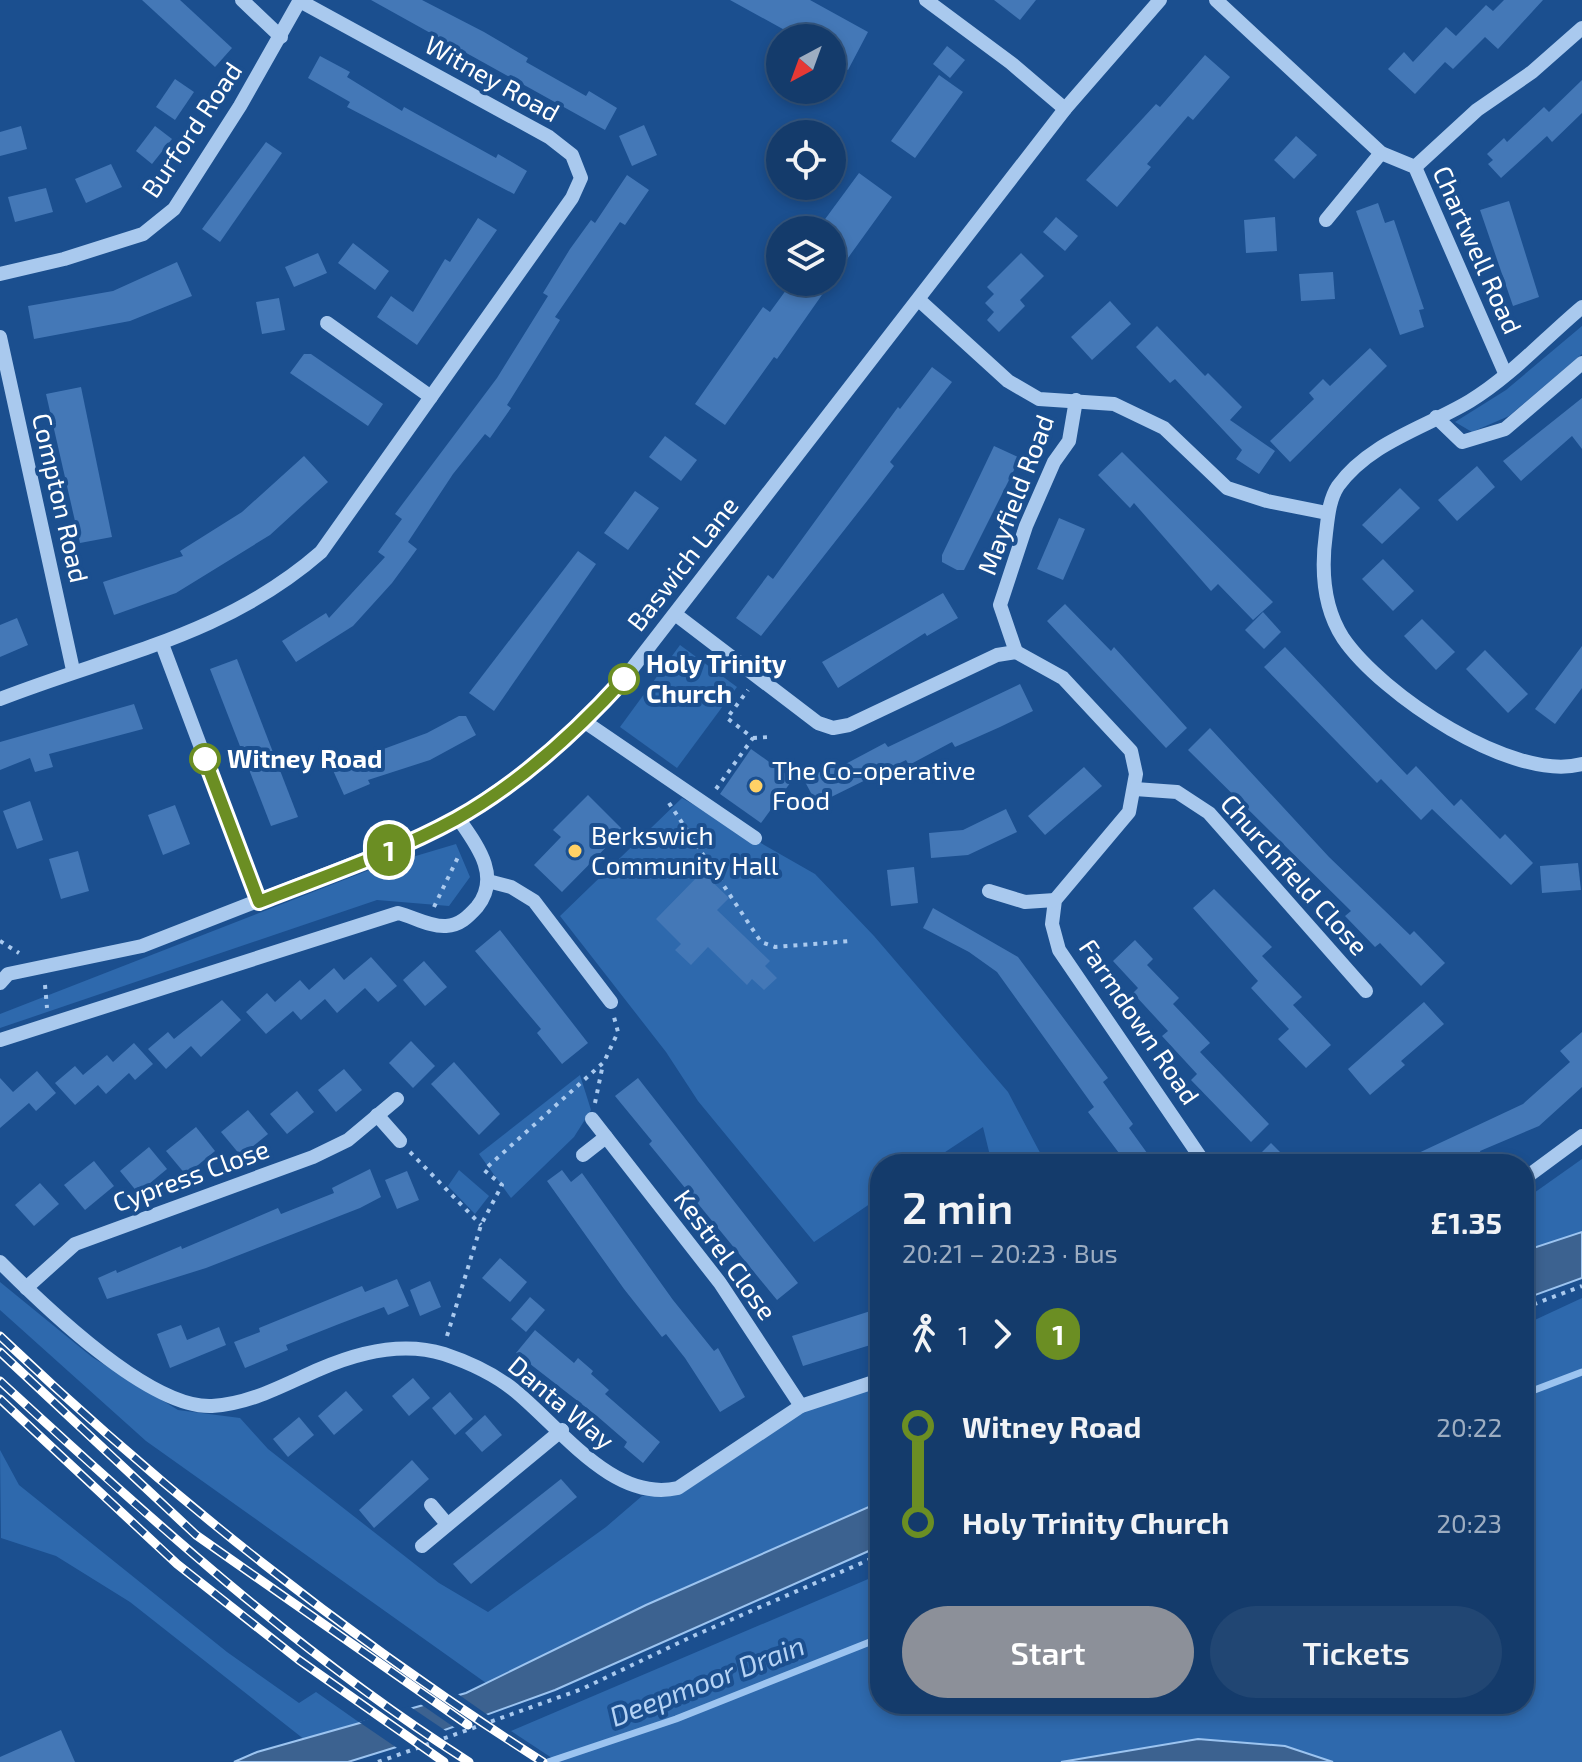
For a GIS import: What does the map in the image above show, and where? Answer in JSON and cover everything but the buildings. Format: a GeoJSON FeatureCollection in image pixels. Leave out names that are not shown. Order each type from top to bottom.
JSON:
{"type":"FeatureCollection","features":[{"type":"Feature","properties":{"kind":"street"},"geometry":{"type":"LineString","coordinates":[[242,0],[281,37]]}},
{"type":"Feature","properties":{"kind":"street","name":"Burford Road"},"geometry":{"type":"LineString","coordinates":[[0,274],[64,259],[143,234],[174,209],[281,37],[300,0]]}},
{"type":"Feature","properties":{"kind":"street","name":"Witney Road"},"geometry":{"type":"LineString","coordinates":[[0,699],[73,670],[162,644],[250,606],[286,582],[321,552],[572,198],[581,178],[572,155],[549,137],[300,0]]}},
{"type":"Feature","properties":{"kind":"street"},"geometry":{"type":"LineString","coordinates":[[926,0],[1011,63],[1065,109]]}},
{"type":"Feature","properties":{"kind":"street","name":"Baswich Lane"},"geometry":{"type":"LineString","coordinates":[[3,974],[142,946],[378,855],[458,818],[522,774],[585,722],[675,614],[1065,109],[1160,0]]}},
{"type":"Feature","properties":{"kind":"street","name":"Chartwell Road"},"geometry":{"type":"LineString","coordinates":[[1216,0],[1381,153],[1415,167],[1505,373]]}},
{"type":"Feature","properties":{"kind":"street"},"geometry":{"type":"LineString","coordinates":[[1415,167],[1477,110],[1532,72],[1582,28]]}},
{"type":"Feature","properties":{"kind":"street"},"geometry":{"type":"LineString","coordinates":[[1326,220],[1381,153]]}},
{"type":"Feature","properties":{"kind":"street"},"geometry":{"type":"LineString","coordinates":[[919,300],[1008,381],[1039,399],[1114,404],[1164,428],[1227,488],[1267,501],[1327,513]]}},
{"type":"Feature","properties":{"kind":"street"},"geometry":{"type":"LineString","coordinates":[[1582,307],[1471,400],[1380,447],[1337,487],[1327,513],[1323,557],[1325,597],[1343,638],[1379,679],[1421,712],[1475,743],[1520,759],[1572,767],[1582,764]]}},
{"type":"Feature","properties":{"kind":"street"},"geometry":{"type":"LineString","coordinates":[[327,323],[431,397]]}},
{"type":"Feature","properties":{"kind":"street","name":"Compton Road"},"geometry":{"type":"LineString","coordinates":[[0,337],[73,670]]}},
{"type":"Feature","properties":{"kind":"street"},"geometry":{"type":"LineString","coordinates":[[1436,417],[1462,442],[1505,429],[1582,363]]}},
{"type":"Feature","properties":{"kind":"street","name":"Mayfield Road"},"geometry":{"type":"LineString","coordinates":[[1016,652],[1000,605],[1026,526],[1054,462],[1069,441],[1076,400]]}},
{"type":"Feature","properties":{"kind":"street"},"geometry":{"type":"LineString","coordinates":[[675,614],[818,723],[833,728],[849,725],[997,655],[1016,652],[1063,678],[1131,751],[1135,789],[1129,812],[1055,900],[1025,902],[989,891]]}},
{"type":"Feature","properties":{"kind":"street"},"geometry":{"type":"LineString","coordinates":[[162,644],[259,902]]}},
{"type":"Feature","properties":{"kind":"street"},"geometry":{"type":"LineString","coordinates":[[585,722],[755,838]]}},
{"type":"Feature","properties":{"kind":"street","name":"Churchfield Close"},"geometry":{"type":"LineString","coordinates":[[1135,789],[1177,792],[1209,813],[1366,991]]}},
{"type":"Feature","properties":{"kind":"street"},"geometry":{"type":"LineString","coordinates":[[0,1040],[398,913],[426,923],[444,926],[459,924],[481,902],[488,881],[480,850],[458,818]]}},
{"type":"Feature","properties":{"kind":"street"},"geometry":{"type":"LineString","coordinates":[[488,881],[511,887],[534,901],[611,1002]]}},
{"type":"Feature","properties":{"kind":"street","name":"Farmdown Road"},"geometry":{"type":"LineString","coordinates":[[1055,900],[1052,924],[1059,950],[1198,1154]]}},
{"type":"Feature","properties":{"kind":"street","name":"Cypress Close"},"geometry":{"type":"LineString","coordinates":[[26,1288],[75,1244],[313,1157],[348,1140],[397,1099]]}},
{"type":"Feature","properties":{"kind":"street"},"geometry":{"type":"LineString","coordinates":[[377,1115],[400,1141]]}},
{"type":"Feature","properties":{"kind":"street","name":"Kestrel Close"},"geometry":{"type":"LineString","coordinates":[[592,1119],[720,1283],[801,1406]]}},
{"type":"Feature","properties":{"kind":"street"},"geometry":{"type":"LineString","coordinates":[[1534,1172],[1582,1136]]}},
{"type":"Feature","properties":{"kind":"street"},"geometry":{"type":"LineString","coordinates":[[583,1155],[606,1137]]}},
{"type":"Feature","properties":{"kind":"street","name":"Danta Way"},"geometry":{"type":"LineString","coordinates":[[0,1262],[26,1288],[147,1386],[182,1401],[209,1406],[244,1402],[358,1352],[405,1349],[441,1354],[478,1368],[512,1387],[608,1474],[633,1488],[657,1493],[678,1488],[801,1406],[870,1383]]}},
{"type":"Feature","properties":{"kind":"street"},"geometry":{"type":"LineString","coordinates":[[422,1546],[562,1430]]}},
{"type":"Feature","properties":{"kind":"street"},"geometry":{"type":"LineString","coordinates":[[431,1505],[447,1524]]}},
{"type":"Feature","properties":{"kind":"path"},"geometry":{"type":"LineString","coordinates":[[758,677],[727,718],[753,738],[769,737]]}},
{"type":"Feature","properties":{"kind":"path"},"geometry":{"type":"LineString","coordinates":[[706,804],[753,738]]}},
{"type":"Feature","properties":{"kind":"path"},"geometry":{"type":"LineString","coordinates":[[666,800],[761,942],[775,947],[851,941]]}},
{"type":"Feature","properties":{"kind":"path"},"geometry":{"type":"LineString","coordinates":[[426,923],[469,833]]}},
{"type":"Feature","properties":{"kind":"path"},"geometry":{"type":"LineString","coordinates":[[592,1119],[604,1062],[618,1032],[611,1002]]}},
{"type":"Feature","properties":{"kind":"path"},"geometry":{"type":"LineString","coordinates":[[441,1354],[481,1225],[502,1185],[484,1170],[604,1062]]}},
{"type":"Feature","properties":{"kind":"path"},"geometry":{"type":"LineString","coordinates":[[400,1141],[481,1225]]}},
{"type":"Feature","properties":{"kind":"path"},"geometry":{"type":"LineString","coordinates":[[1534,1304],[1582,1286]]}},
{"type":"Feature","properties":{"kind":"path"},"geometry":{"type":"LineString","coordinates":[[378,1762],[582,1689],[691,1637],[870,1559]]}},
{"type":"Feature","properties":{"kind":"shaded area"},"geometry":{"type":"Polygon","coordinates":[[[1582,326],[1582,354],[1509,416],[1472,432],[1455,422],[1506,390],[1582,326]]]}},
{"type":"Feature","properties":{"kind":"shaded area"},"geometry":{"type":"Polygon","coordinates":[[[680,645],[737,687],[677,768],[620,727],[680,645]]]}},
{"type":"Feature","properties":{"kind":"shaded area"},"geometry":{"type":"Polygon","coordinates":[[[682,798],[815,874],[874,936],[1008,1092],[1041,1154],[990,1154],[983,1127],[942,1154],[870,1154],[870,1204],[814,1242],[698,1101],[666,1052],[560,916],[682,798]]]}},
{"type":"Feature","properties":{"kind":"shaded area"},"geometry":{"type":"Polygon","coordinates":[[[456,844],[470,877],[449,906],[377,900],[0,1028],[0,1014],[372,869],[456,844]]]}},
{"type":"Feature","properties":{"kind":"shaded area"},"geometry":{"type":"Polygon","coordinates":[[[580,1075],[591,1110],[574,1137],[511,1198],[479,1154],[580,1075]]]}},
{"type":"Feature","properties":{"kind":"shaded area"},"geometry":{"type":"Polygon","coordinates":[[[1582,1159],[1582,1232],[1534,1248],[1534,1193],[1582,1159]]]}},
{"type":"Feature","properties":{"kind":"shaded area"},"geometry":{"type":"Polygon","coordinates":[[[459,1170],[489,1196],[475,1214],[448,1186],[459,1170]]]}},
{"type":"Feature","properties":{"kind":"shaded area"},"geometry":{"type":"Polygon","coordinates":[[[1582,1232],[1582,1278],[1534,1295],[1534,1248],[1582,1232]]]}},
{"type":"Feature","properties":{"kind":"shaded area"},"geometry":{"type":"Polygon","coordinates":[[[0,1282],[92,1357],[178,1410],[240,1418],[268,1449],[439,1583],[488,1612],[606,1527],[642,1496],[678,1488],[801,1406],[870,1384],[870,1506],[646,1605],[486,1683],[146,1441],[0,1310],[0,1282]]]}},
{"type":"Feature","properties":{"kind":"shaded area"},"geometry":{"type":"Polygon","coordinates":[[[1582,1298],[1582,1762],[1333,1762],[1285,1746],[1061,1762],[558,1762],[511,1731],[870,1578],[870,1714],[1534,1714],[1534,1320],[1582,1298]]]}},
{"type":"Feature","properties":{"kind":"shaded area"},"geometry":{"type":"Polygon","coordinates":[[[0,1450],[19,1485],[227,1652],[299,1703],[316,1692],[363,1725],[305,1740],[130,1602],[56,1556],[1,1538],[0,1450]]]}},
{"type":"Feature","properties":{"kind":"shaded area"},"geometry":{"type":"Polygon","coordinates":[[[870,1506],[870,1550],[555,1690],[348,1762],[234,1762],[257,1752],[466,1693],[646,1605],[870,1506]]]}},
{"type":"Feature","properties":{"kind":"shaded area"},"geometry":{"type":"Polygon","coordinates":[[[1198,1739],[1285,1746],[1333,1762],[1061,1762],[1198,1739]]]}},
{"type":"Feature","properties":{"kind":"pier"},"geometry":{"type":"Polygon","coordinates":[[[455,1692],[492,1718],[458,1730],[419,1703],[455,1692]]]}},
{"type":"Feature","properties":{"kind":"pier"},"geometry":{"type":"Polygon","coordinates":[[[409,1706],[449,1733],[400,1750],[359,1722],[409,1706]]]}},
{"type":"Feature","properties":{"kind":"waterway","name":"Deepmoor Drain"},"geometry":{"type":"LineString","coordinates":[[1534,1390],[1582,1372]]}},
{"type":"Feature","properties":{"kind":"waterway","name":"Deepmoor Drain"},"geometry":{"type":"LineString","coordinates":[[548,1762],[676,1719],[870,1642]]}},
{"type":"Feature","properties":{"kind":"railway"},"geometry":{"type":"LineString","coordinates":[[0,1336],[127,1452],[261,1562],[400,1666],[543,1762]]}},
{"type":"Feature","properties":{"kind":"railway"},"geometry":{"type":"LineString","coordinates":[[0,1352],[196,1535],[468,1725]]}},
{"type":"Feature","properties":{"kind":"railway"},"geometry":{"type":"LineString","coordinates":[[0,1381],[169,1533],[285,1630],[406,1720],[469,1762]]}},
{"type":"Feature","properties":{"kind":"railway"},"geometry":{"type":"LineString","coordinates":[[0,1399],[177,1564],[299,1660],[444,1762]]}},
{"type":"Feature","properties":{"kind":"bus line","name":"1"},"geometry":{"type":"LineString","coordinates":[[205,759],[259,902],[413,840],[458,818],[555,748],[585,722],[624,679]]}},
{"type":"Feature","properties":{"kind":"place","name":"Holy Trinity Church"},"geometry":{"type":"Point","coordinates":[624,679]}},
{"type":"Feature","properties":{"kind":"place","name":"Witney Road"},"geometry":{"type":"Point","coordinates":[205,759]}},
{"type":"Feature","properties":{"kind":"place","name":"The Co-operative Food"},"geometry":{"type":"Point","coordinates":[756,786]}},
{"type":"Feature","properties":{"kind":"place","name":"Berkswich Community Hall"},"geometry":{"type":"Point","coordinates":[575,851]}}]}
